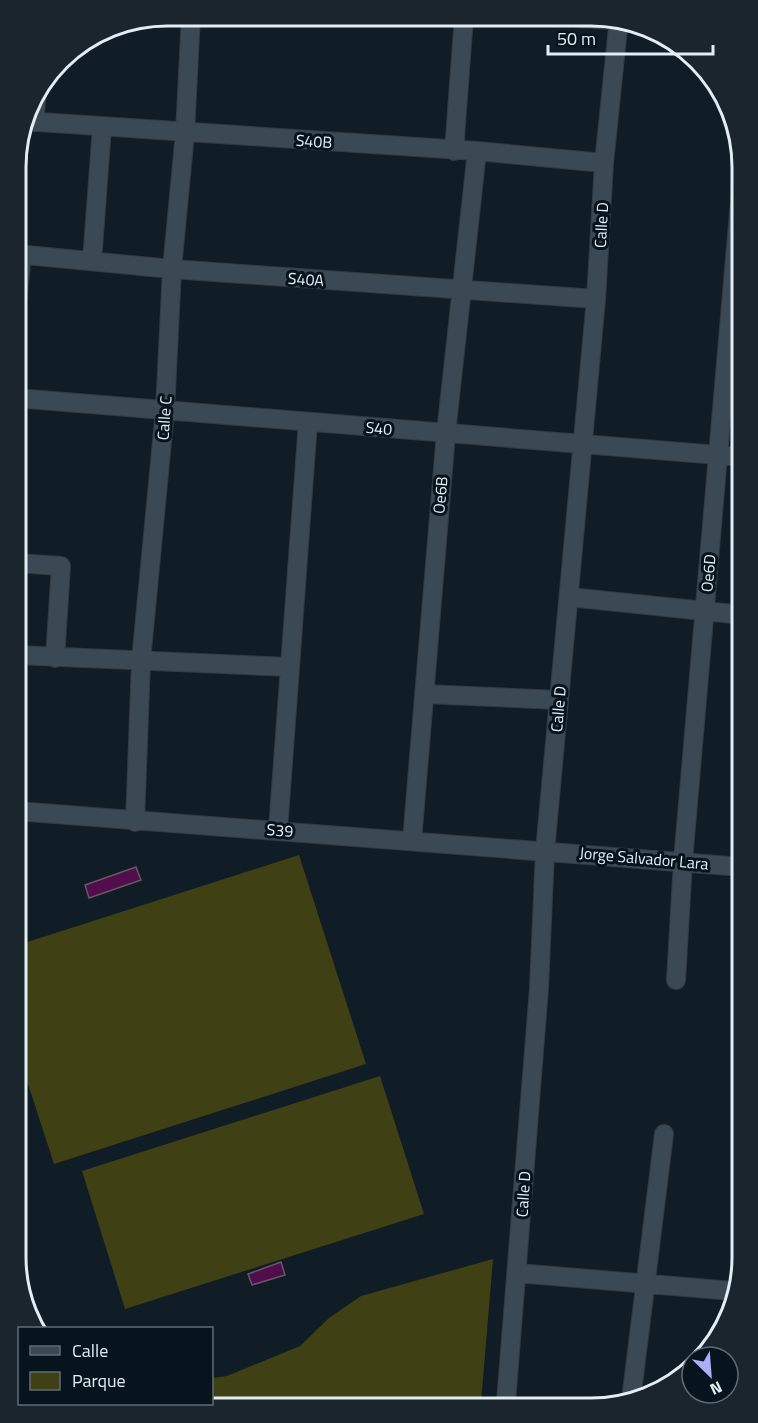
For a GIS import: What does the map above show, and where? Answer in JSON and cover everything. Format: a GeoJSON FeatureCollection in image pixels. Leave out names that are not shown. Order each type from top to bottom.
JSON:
{"type":"FeatureCollection","features":[{"type":"Feature","properties":{"kind":"street","name":"Calle C"},"geometry":{"type":"LineString","coordinates":[[135,822],[141,661],[165,410],[172,269],[190,26]]}},
{"type":"Feature","properties":{"kind":"street"},"geometry":{"type":"LineString","coordinates":[[454,151],[463,26]]}},
{"type":"Feature","properties":{"kind":"street","name":"Calle D"},"geometry":{"type":"LineString","coordinates":[[506,1398],[539,988],[545,851],[596,299],[604,163],[621,29]]}},
{"type":"Feature","properties":{"kind":"street","name":"S40B"},"geometry":{"type":"LineString","coordinates":[[33,122],[477,151],[604,163]]}},
{"type":"Feature","properties":{"kind":"street"},"geometry":{"type":"LineString","coordinates":[[92,261],[102,127]]}},
{"type":"Feature","properties":{"kind":"street","name":"Oe6B"},"geometry":{"type":"LineString","coordinates":[[412,841],[446,433],[477,151]]}},
{"type":"Feature","properties":{"kind":"street","name":"S40A"},"geometry":{"type":"LineString","coordinates":[[26,255],[172,269],[596,299]]}},
{"type":"Feature","properties":{"kind":"street","name":"Oe6D"},"geometry":{"type":"LineString","coordinates":[[676,980],[683,861],[732,293]]}},
{"type":"Feature","properties":{"kind":"street","name":"S40"},"geometry":{"type":"LineString","coordinates":[[26,399],[732,456]]}},
{"type":"Feature","properties":{"kind":"street"},"geometry":{"type":"LineString","coordinates":[[278,830],[308,422]]}},
{"type":"Feature","properties":{"kind":"street"},"geometry":{"type":"LineString","coordinates":[[26,564],[61,566],[55,658]]}},
{"type":"Feature","properties":{"kind":"street"},"geometry":{"type":"LineString","coordinates":[[569,597],[732,614]]}},
{"type":"Feature","properties":{"kind":"street"},"geometry":{"type":"LineString","coordinates":[[26,656],[290,668]]}},
{"type":"Feature","properties":{"kind":"street"},"geometry":{"type":"LineString","coordinates":[[424,694],[559,700]]}},
{"type":"Feature","properties":{"kind":"street","name":"S39"},"geometry":{"type":"LineString","coordinates":[[26,812],[545,851]]}},
{"type":"Feature","properties":{"kind":"street","name":"Jorge Salvador Lara"},"geometry":{"type":"LineString","coordinates":[[545,851],[732,866]]}},
{"type":"Feature","properties":{"kind":"street"},"geometry":{"type":"LineString","coordinates":[[632,1392],[643,1285],[664,1134]]}},
{"type":"Feature","properties":{"kind":"street"},"geometry":{"type":"LineString","coordinates":[[517,1273],[728,1291]]}},
{"type":"Feature","properties":{"kind":"green space"},"geometry":{"type":"Polygon","coordinates":[[[299,855],[366,1064],[54,1164],[26,1078],[26,942],[299,855]]]}},
{"type":"Feature","properties":{"kind":"green space"},"geometry":{"type":"Polygon","coordinates":[[[380,1076],[424,1214],[125,1309],[82,1171],[380,1076]]]}},
{"type":"Feature","properties":{"kind":"green space"},"geometry":{"type":"Polygon","coordinates":[[[493,1259],[481,1398],[213,1398],[213,1378],[227,1376],[300,1346],[329,1318],[361,1296],[493,1259]]]}},
{"type":"Feature","properties":{"kind":"building"},"geometry":{"type":"Polygon","coordinates":[[[136,867],[141,880],[89,898],[85,885],[136,867]]]}},
{"type":"Feature","properties":{"kind":"building"},"geometry":{"type":"Polygon","coordinates":[[[281,1262],[285,1275],[252,1285],[248,1274],[281,1262]]]}}]}
